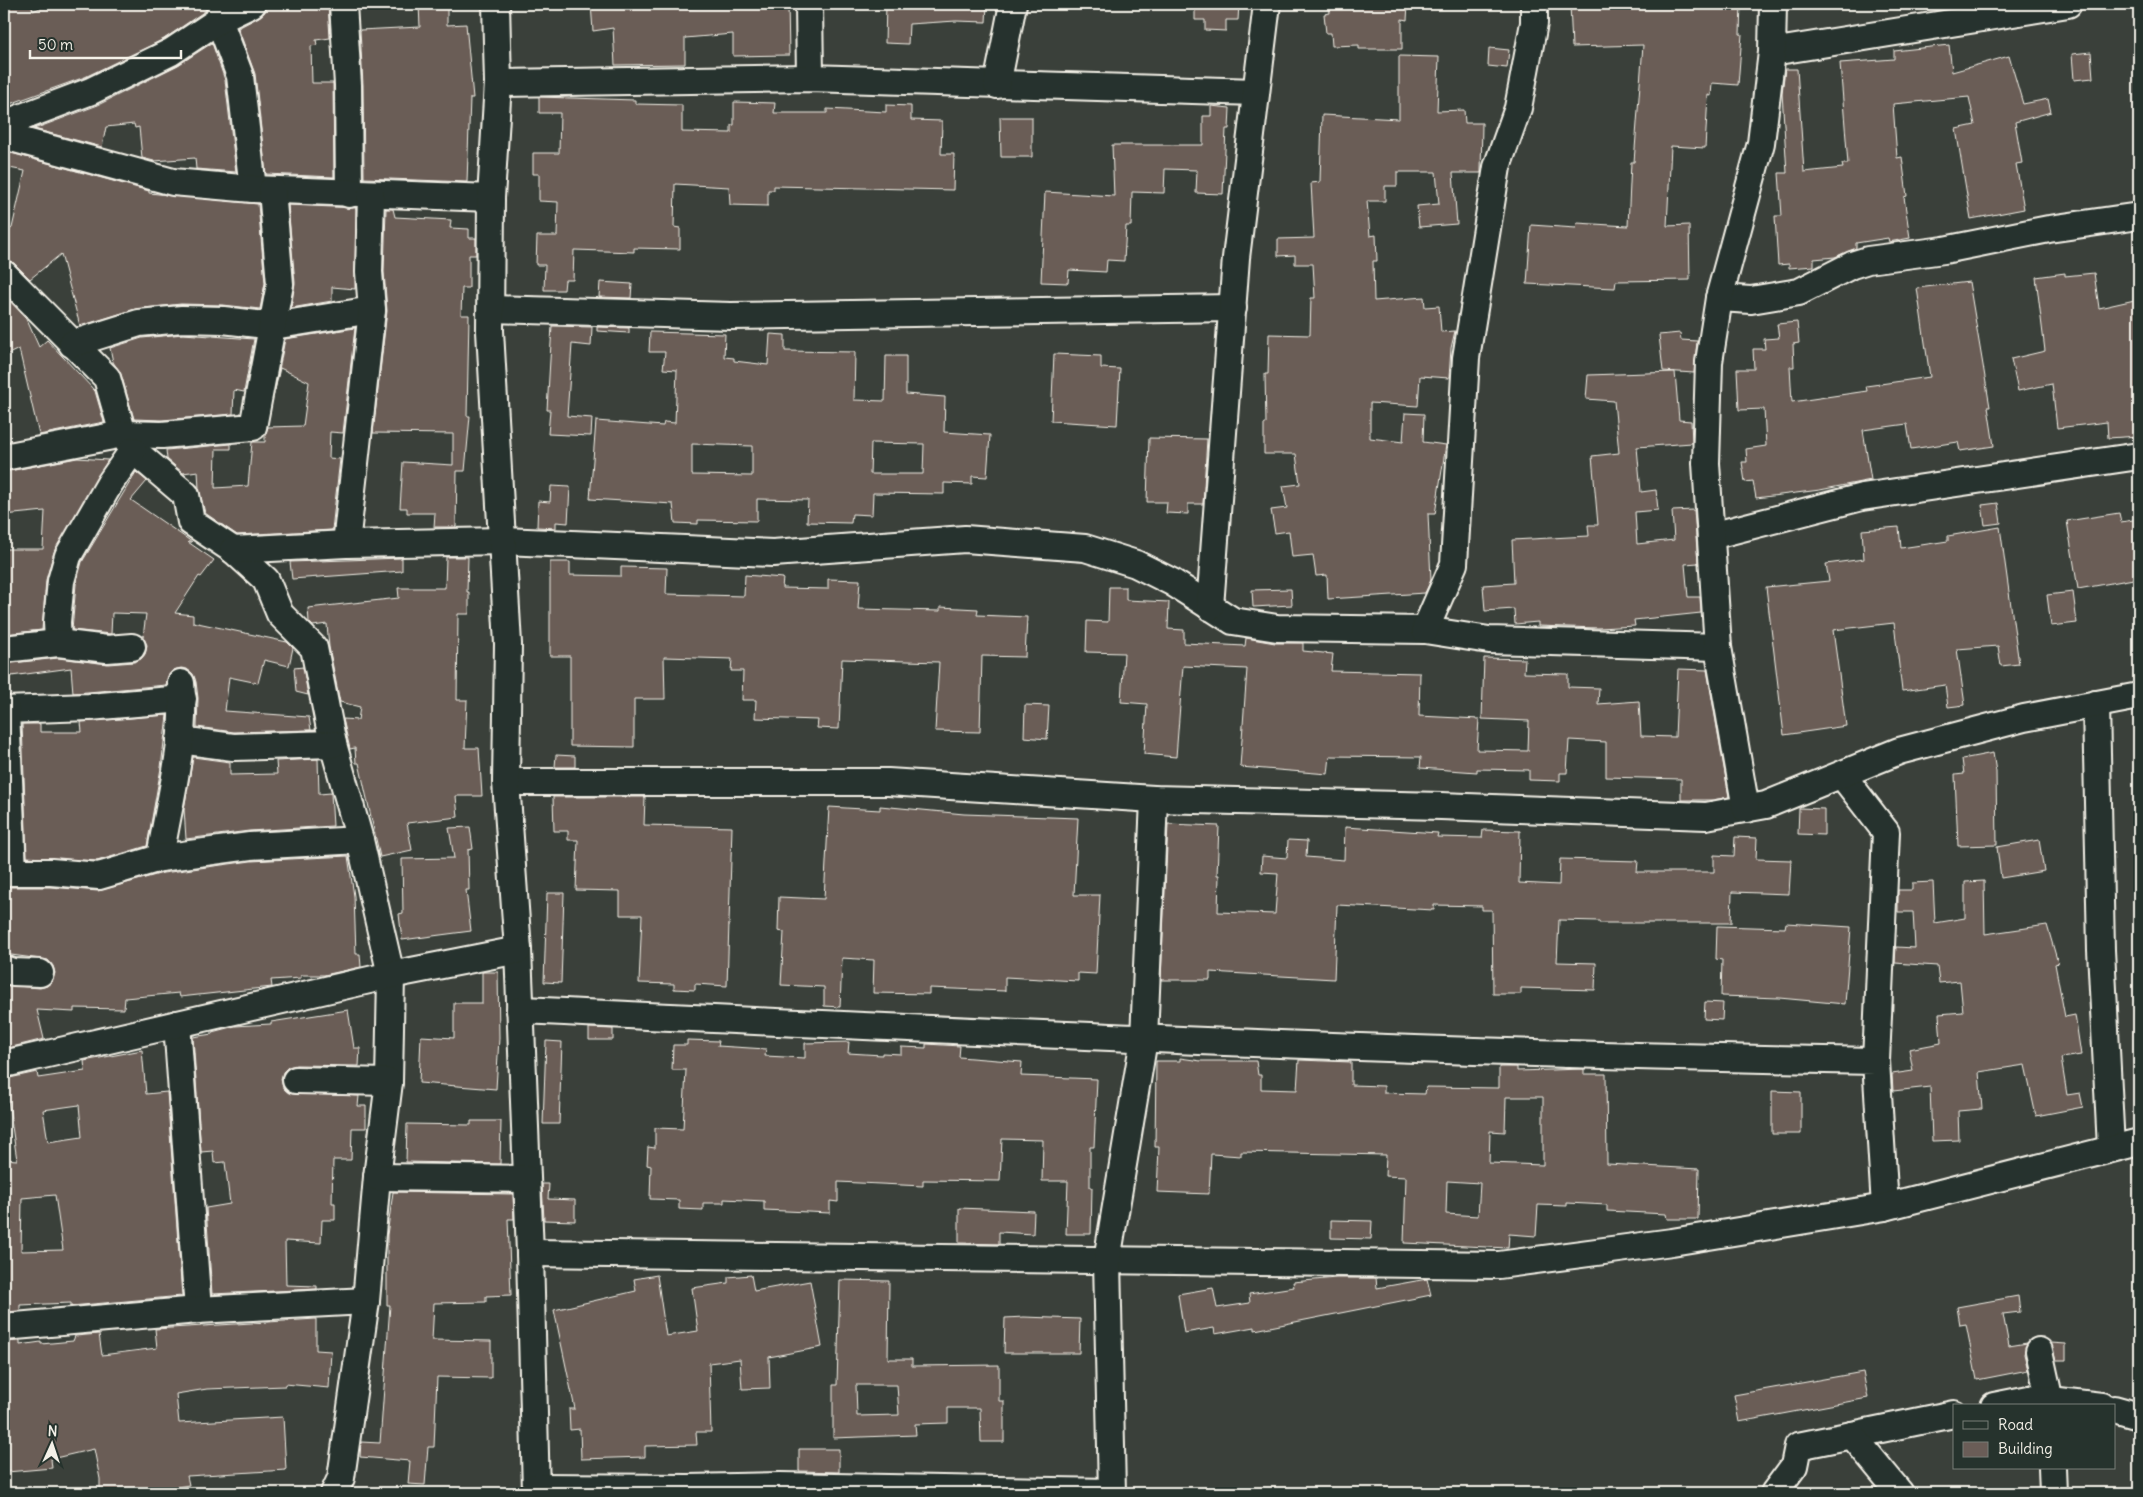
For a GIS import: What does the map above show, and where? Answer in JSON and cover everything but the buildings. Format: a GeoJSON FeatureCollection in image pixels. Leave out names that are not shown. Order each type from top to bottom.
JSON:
{"type":"FeatureCollection","features":[{"type":"Feature","properties":{"kind":"street"},"geometry":{"type":"LineString","coordinates":[[4,124],[91,91],[171,52],[220,12],[252,4]]}},
{"type":"Feature","properties":{"kind":"street"},"geometry":{"type":"LineString","coordinates":[[344,4],[348,85],[372,310],[346,544]]}},
{"type":"Feature","properties":{"kind":"street"},"geometry":{"type":"LineString","coordinates":[[496,4],[498,83],[491,198],[491,309],[508,644],[506,782],[518,950],[530,1253],[536,1490],[688,1488],[1112,1493],[1107,1260],[1144,1039],[1154,799]]}},
{"type":"Feature","properties":{"kind":"street"},"geometry":{"type":"LineString","coordinates":[[809,4],[810,78]]}},
{"type":"Feature","properties":{"kind":"street"},"geometry":{"type":"LineString","coordinates":[[997,86],[1013,4]]}},
{"type":"Feature","properties":{"kind":"street"},"geometry":{"type":"LineString","coordinates":[[1210,606],[1236,258],[1267,4]]}},
{"type":"Feature","properties":{"kind":"street"},"geometry":{"type":"LineString","coordinates":[[1425,630],[1454,564],[1466,358],[1497,167],[1518,108],[1534,24],[1534,4]]}},
{"type":"Feature","properties":{"kind":"street"},"geometry":{"type":"LineString","coordinates":[[1746,809],[1718,647],[1706,464],[1708,362],[1719,298],[1761,143],[1772,52],[1773,4]]}},
{"type":"Feature","properties":{"kind":"street"},"geometry":{"type":"LineString","coordinates":[[1772,52],[2068,4]]}},
{"type":"Feature","properties":{"kind":"street"},"geometry":{"type":"LineString","coordinates":[[4,457],[128,442],[162,435],[253,427],[274,326],[280,284],[240,76],[220,12]]}},
{"type":"Feature","properties":{"kind":"street"},"geometry":{"type":"LineString","coordinates":[[498,83],[810,78],[997,86],[1256,92]]}},
{"type":"Feature","properties":{"kind":"street"},"geometry":{"type":"LineString","coordinates":[[4,136],[173,182],[262,190],[491,198]]}},
{"type":"Feature","properties":{"kind":"street"},"geometry":{"type":"LineString","coordinates":[[1719,298],[1751,300],[1799,292],[1852,265],[1868,260],[1944,250],[2049,229],[2139,216]]}},
{"type":"Feature","properties":{"kind":"street"},"geometry":{"type":"LineString","coordinates":[[4,274],[107,378],[128,442],[186,495],[191,522],[233,550],[266,580],[280,614],[314,648],[333,744],[360,840],[391,975],[389,1082],[377,1177],[366,1302],[341,1478],[334,1493]]}},
{"type":"Feature","properties":{"kind":"street"},"geometry":{"type":"LineString","coordinates":[[491,309],[740,316],[1233,308]]}},
{"type":"Feature","properties":{"kind":"street"},"geometry":{"type":"LineString","coordinates":[[72,344],[140,323],[182,319],[223,320],[274,326],[372,310]]}},
{"type":"Feature","properties":{"kind":"street"},"geometry":{"type":"LineString","coordinates":[[58,643],[57,622],[61,581],[68,556],[110,483],[128,442]]}},
{"type":"Feature","properties":{"kind":"street"},"geometry":{"type":"LineString","coordinates":[[1711,536],[1862,497],[2139,456]]}},
{"type":"Feature","properties":{"kind":"street"},"geometry":{"type":"LineString","coordinates":[[233,550],[346,544],[504,541],[773,553],[965,539],[1085,548],[1136,564],[1172,582],[1233,621],[1277,628],[1425,630],[1489,640],[1718,647]]}},
{"type":"Feature","properties":{"kind":"street"},"geometry":{"type":"LineString","coordinates":[[4,649],[58,643],[107,649],[132,646]]}},
{"type":"Feature","properties":{"kind":"street"},"geometry":{"type":"LineString","coordinates":[[160,858],[180,740],[182,690],[89,707],[5,710],[8,872],[51,872],[99,876],[160,858],[250,846],[360,840]]}},
{"type":"Feature","properties":{"kind":"street"},"geometry":{"type":"LineString","coordinates":[[506,782],[888,782],[1154,799],[1441,806],[1706,816],[1766,805],[1899,751],[2024,718],[2139,696]]}},
{"type":"Feature","properties":{"kind":"street"},"geometry":{"type":"LineString","coordinates":[[2096,704],[2101,950],[2111,1148]]}},
{"type":"Feature","properties":{"kind":"street"},"geometry":{"type":"LineString","coordinates":[[180,740],[233,747],[333,744]]}},
{"type":"Feature","properties":{"kind":"street"},"geometry":{"type":"LineString","coordinates":[[1842,775],[1886,832],[1876,1061],[1885,1207]]}},
{"type":"Feature","properties":{"kind":"street"},"geometry":{"type":"LineString","coordinates":[[4,1064],[391,975],[518,950]]}},
{"type":"Feature","properties":{"kind":"street"},"geometry":{"type":"LineString","coordinates":[[4,969],[13,972],[40,973]]}},
{"type":"Feature","properties":{"kind":"street"},"geometry":{"type":"LineString","coordinates":[[520,1010],[1144,1039],[1696,1058],[1876,1061]]}},
{"type":"Feature","properties":{"kind":"street"},"geometry":{"type":"LineString","coordinates":[[177,1024],[198,1310]]}},
{"type":"Feature","properties":{"kind":"street"},"geometry":{"type":"LineString","coordinates":[[296,1080],[389,1082]]}},
{"type":"Feature","properties":{"kind":"street"},"geometry":{"type":"LineString","coordinates":[[530,1253],[1499,1265],[1672,1242],[1885,1207],[2139,1142]]}},
{"type":"Feature","properties":{"kind":"street"},"geometry":{"type":"LineString","coordinates":[[377,1177],[526,1180]]}},
{"type":"Feature","properties":{"kind":"street"},"geometry":{"type":"LineString","coordinates":[[4,1328],[198,1310],[366,1302]]}},
{"type":"Feature","properties":{"kind":"street"},"geometry":{"type":"LineString","coordinates":[[2039,1351],[2051,1403]]}},
{"type":"Feature","properties":{"kind":"street"},"geometry":{"type":"LineString","coordinates":[[2004,1404],[2034,1398],[2051,1403],[2068,1404]]}},
{"type":"Feature","properties":{"kind":"street"},"geometry":{"type":"LineString","coordinates":[[2116,1410],[2139,1416]]}},
{"type":"Feature","properties":{"kind":"street"},"geometry":{"type":"LineString","coordinates":[[1774,1493],[1794,1466],[1798,1446],[1953,1414]]}},
{"type":"Feature","properties":{"kind":"street"},"geometry":{"type":"LineString","coordinates":[[1852,1435],[1900,1493]]}},
{"type":"Feature","properties":{"kind":"street"},"geometry":{"type":"LineString","coordinates":[[2052,1470],[2053,1493]]}}]}
